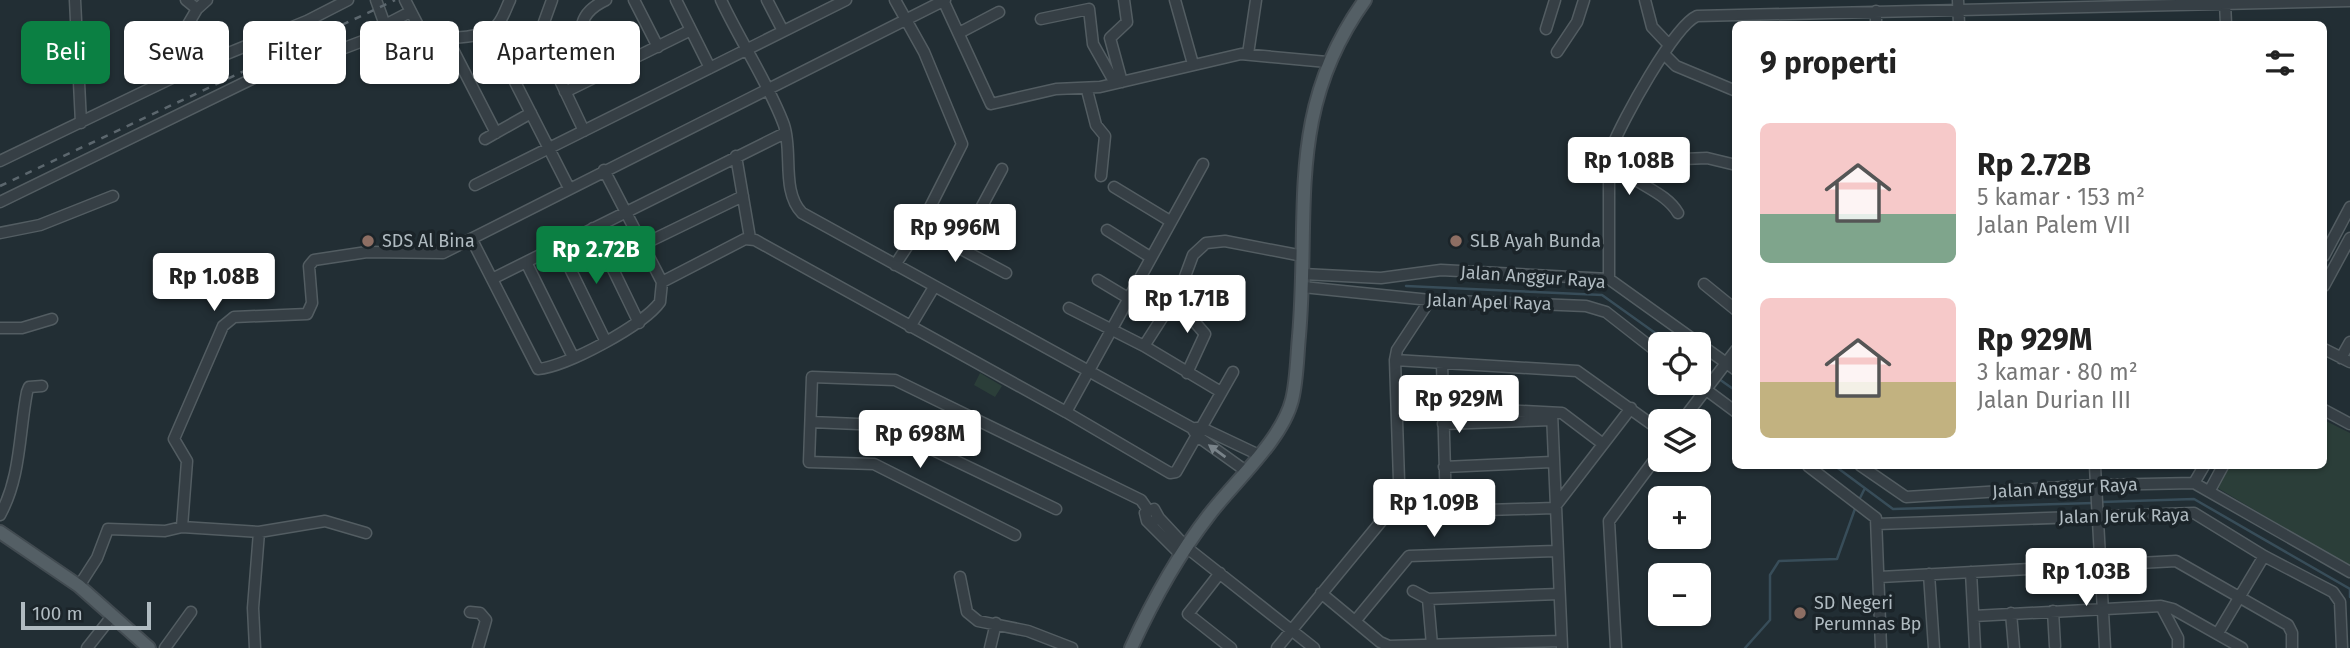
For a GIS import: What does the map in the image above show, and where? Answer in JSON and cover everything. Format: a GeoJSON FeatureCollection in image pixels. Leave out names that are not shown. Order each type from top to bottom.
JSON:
{"type":"FeatureCollection","features":[{"type":"Feature","properties":{"kind":"main road"},"geometry":{"type":"LineString","coordinates":[[1132,648],[1184,551],[1210,513],[1259,455],[1280,425],[1292,400],[1303,288],[1305,150],[1311,114],[1327,62],[1365,0]]}},
{"type":"Feature","properties":{"kind":"main road"},"geometry":{"type":"LineString","coordinates":[[0,532],[79,586],[149,648]]}},
{"type":"Feature","properties":{"kind":"street"},"geometry":{"type":"LineString","coordinates":[[75,0],[81,123]]}},
{"type":"Feature","properties":{"kind":"street"},"geometry":{"type":"LineString","coordinates":[[186,0],[197,9]]}},
{"type":"Feature","properties":{"kind":"street"},"geometry":{"type":"LineString","coordinates":[[190,21],[197,9],[207,0]]}},
{"type":"Feature","properties":{"kind":"street"},"geometry":{"type":"LineString","coordinates":[[229,53],[307,21],[348,0]]}},
{"type":"Feature","properties":{"kind":"street"},"geometry":{"type":"LineString","coordinates":[[376,0],[404,21]]}},
{"type":"Feature","properties":{"kind":"street"},"geometry":{"type":"LineString","coordinates":[[0,202],[260,75],[318,58],[376,36],[399,18],[405,0]]}},
{"type":"Feature","properties":{"kind":"street"},"geometry":{"type":"LineString","coordinates":[[500,21],[510,0]]}},
{"type":"Feature","properties":{"kind":"street"},"geometry":{"type":"LineString","coordinates":[[552,0],[538,36],[584,131]]}},
{"type":"Feature","properties":{"kind":"street"},"geometry":{"type":"LineString","coordinates":[[585,21],[593,7],[606,0]]}},
{"type":"Feature","properties":{"kind":"street"},"geometry":{"type":"LineString","coordinates":[[634,0],[658,47]]}},
{"type":"Feature","properties":{"kind":"street"},"geometry":{"type":"LineString","coordinates":[[676,0],[710,68]]}},
{"type":"Feature","properties":{"kind":"street"},"geometry":{"type":"LineString","coordinates":[[721,0],[785,133],[796,206],[809,219],[1197,431],[1259,455]]}},
{"type":"Feature","properties":{"kind":"street"},"geometry":{"type":"LineString","coordinates":[[767,0],[783,31]]}},
{"type":"Feature","properties":{"kind":"street"},"geometry":{"type":"LineString","coordinates":[[475,185],[846,0]]}},
{"type":"Feature","properties":{"kind":"street"},"geometry":{"type":"LineString","coordinates":[[895,0],[962,139],[961,147],[920,227],[895,265]]}},
{"type":"Feature","properties":{"kind":"street"},"geometry":{"type":"LineString","coordinates":[[182,527],[187,461],[174,439],[227,321],[234,317],[307,314],[312,303],[309,266],[314,260],[367,252],[435,254],[472,240],[604,170],[944,0],[991,104],[1056,89],[1087,90],[1193,64],[1248,54],[1327,62]]}},
{"type":"Feature","properties":{"kind":"street"},"geometry":{"type":"LineString","coordinates":[[1119,83],[1110,38],[1112,32],[1127,22],[1124,0]]}},
{"type":"Feature","properties":{"kind":"street"},"geometry":{"type":"LineString","coordinates":[[1175,0],[1193,64]]}},
{"type":"Feature","properties":{"kind":"street"},"geometry":{"type":"LineString","coordinates":[[1248,54],[1256,0]]}},
{"type":"Feature","properties":{"kind":"street"},"geometry":{"type":"LineString","coordinates":[[1546,29],[1555,0]]}},
{"type":"Feature","properties":{"kind":"street"},"geometry":{"type":"LineString","coordinates":[[1557,52],[1577,22],[1584,0]]}},
{"type":"Feature","properties":{"kind":"street"},"geometry":{"type":"LineString","coordinates":[[1644,0],[1652,27],[1675,66],[1732,89]]}},
{"type":"Feature","properties":{"kind":"street"},"geometry":{"type":"LineString","coordinates":[[1609,279],[1611,152],[1666,50],[1684,24],[1697,16],[1876,11],[1908,5],[2350,1]]}},
{"type":"Feature","properties":{"kind":"street"},"geometry":{"type":"LineString","coordinates":[[2225,3],[2226,21]]}},
{"type":"Feature","properties":{"kind":"street"},"geometry":{"type":"LineString","coordinates":[[1041,19],[1089,9],[1094,47],[1119,83]]}},
{"type":"Feature","properties":{"kind":"street"},"geometry":{"type":"LineString","coordinates":[[1876,11],[1876,21]]}},
{"type":"Feature","properties":{"kind":"street"},"geometry":{"type":"LineString","coordinates":[[960,33],[999,12]]}},
{"type":"Feature","properties":{"kind":"street"},"geometry":{"type":"LineString","coordinates":[[1816,21],[1819,13]]}},
{"type":"Feature","properties":{"kind":"street"},"geometry":{"type":"LineString","coordinates":[[640,56],[691,30]]}},
{"type":"Feature","properties":{"kind":"street"},"geometry":{"type":"LineString","coordinates":[[459,61],[496,132]]}},
{"type":"Feature","properties":{"kind":"street"},"geometry":{"type":"LineString","coordinates":[[0,161],[160,84]]}},
{"type":"Feature","properties":{"kind":"street"},"geometry":{"type":"LineString","coordinates":[[516,84],[569,188]]}},
{"type":"Feature","properties":{"kind":"street"},"geometry":{"type":"LineString","coordinates":[[565,92],[582,84]]}},
{"type":"Feature","properties":{"kind":"street"},"geometry":{"type":"LineString","coordinates":[[1087,90],[1096,125],[1105,136],[1101,176]]}},
{"type":"Feature","properties":{"kind":"street"},"geometry":{"type":"LineString","coordinates":[[485,139],[531,114]]}},
{"type":"Feature","properties":{"kind":"street"},"geometry":{"type":"LineString","coordinates":[[492,279],[785,133]]}},
{"type":"Feature","properties":{"kind":"street"},"geometry":{"type":"LineString","coordinates":[[1611,152],[1658,160],[1707,158],[1732,164]]}},
{"type":"Feature","properties":{"kind":"street"},"geometry":{"type":"LineString","coordinates":[[1611,152],[1635,183],[1670,201],[1678,213]]}},
{"type":"Feature","properties":{"kind":"street"},"geometry":{"type":"LineString","coordinates":[[736,156],[750,238]]}},
{"type":"Feature","properties":{"kind":"street"},"geometry":{"type":"LineString","coordinates":[[1066,412],[1203,164]]}},
{"type":"Feature","properties":{"kind":"street"},"geometry":{"type":"LineString","coordinates":[[959,249],[1002,169]]}},
{"type":"Feature","properties":{"kind":"street"},"geometry":{"type":"LineString","coordinates":[[472,240],[535,368],[541,369],[573,356],[639,323],[660,302],[662,282],[604,170]]}},
{"type":"Feature","properties":{"kind":"street"},"geometry":{"type":"LineString","coordinates":[[1114,187],[1170,221]]}},
{"type":"Feature","properties":{"kind":"street"},"geometry":{"type":"LineString","coordinates":[[0,233],[40,225],[113,196]]}},
{"type":"Feature","properties":{"kind":"street"},"geometry":{"type":"LineString","coordinates":[[642,245],[743,196]]}},
{"type":"Feature","properties":{"kind":"street"},"geometry":{"type":"LineString","coordinates":[[2327,249],[2350,207]]}},
{"type":"Feature","properties":{"kind":"street"},"geometry":{"type":"LineString","coordinates":[[920,227],[1006,273]]}},
{"type":"Feature","properties":{"kind":"street"},"geometry":{"type":"LineString","coordinates":[[593,228],[639,323]]}},
{"type":"Feature","properties":{"kind":"street"},"geometry":{"type":"LineString","coordinates":[[1107,230],[1150,257]]}},
{"type":"Feature","properties":{"kind":"street"},"geometry":{"type":"LineString","coordinates":[[662,282],[750,238]]}},
{"type":"Feature","properties":{"kind":"street"},"geometry":{"type":"LineString","coordinates":[[750,238],[1066,412],[1170,473],[1177,472],[1197,431],[1233,372]]}},
{"type":"Feature","properties":{"kind":"street"},"geometry":{"type":"LineString","coordinates":[[2327,280],[2350,238]]}},
{"type":"Feature","properties":{"kind":"street"},"geometry":{"type":"LineString","coordinates":[[1144,346],[1174,299],[1199,247],[1214,240],[1303,256]]}},
{"type":"Feature","properties":{"kind":"street"},"geometry":{"type":"LineString","coordinates":[[559,246],[605,340]]}},
{"type":"Feature","properties":{"kind":"street"},"geometry":{"type":"LineString","coordinates":[[2327,254],[2339,258]]}},
{"type":"Feature","properties":{"kind":"street"},"geometry":{"type":"LineString","coordinates":[[526,262],[573,356]]}},
{"type":"Feature","properties":{"kind":"street","name":"Jalan Anggur Raya"},"geometry":{"type":"LineString","coordinates":[[1303,274],[1393,276],[1441,270],[1609,279],[1723,366],[1732,369]]}},
{"type":"Feature","properties":{"kind":"street"},"geometry":{"type":"LineString","coordinates":[[1393,276],[1394,295]]}},
{"type":"Feature","properties":{"kind":"street"},"geometry":{"type":"LineString","coordinates":[[1098,280],[1128,298]]}},
{"type":"Feature","properties":{"kind":"street"},"geometry":{"type":"LineString","coordinates":[[1704,284],[1732,307]]}},
{"type":"Feature","properties":{"kind":"street"},"geometry":{"type":"LineString","coordinates":[[910,327],[934,287]]}},
{"type":"Feature","properties":{"kind":"street","name":"Jalan Apel Raya"},"geometry":{"type":"LineString","coordinates":[[1303,288],[1430,300],[1597,308],[1648,345]]}},
{"type":"Feature","properties":{"kind":"street"},"geometry":{"type":"LineString","coordinates":[[1174,299],[1205,334],[1187,373]]}},
{"type":"Feature","properties":{"kind":"street"},"geometry":{"type":"LineString","coordinates":[[1400,512],[1395,360],[1397,349],[1430,300]]}},
{"type":"Feature","properties":{"kind":"street"},"geometry":{"type":"LineString","coordinates":[[1069,308],[1144,346],[1221,392]]}},
{"type":"Feature","properties":{"kind":"street"},"geometry":{"type":"LineString","coordinates":[[0,328],[22,328],[52,319]]}},
{"type":"Feature","properties":{"kind":"street"},"geometry":{"type":"LineString","coordinates":[[2327,350],[2346,360],[2350,342]]}},
{"type":"Feature","properties":{"kind":"street"},"geometry":{"type":"LineString","coordinates":[[1711,380],[1732,355]]}},
{"type":"Feature","properties":{"kind":"street"},"geometry":{"type":"LineString","coordinates":[[1395,360],[1577,371],[1648,421]]}},
{"type":"Feature","properties":{"kind":"street"},"geometry":{"type":"LineString","coordinates":[[1442,363],[1446,509]]}},
{"type":"Feature","properties":{"kind":"street"},"geometry":{"type":"LineString","coordinates":[[1015,535],[874,464],[810,462],[812,377],[895,380],[1141,500],[1148,510],[1144,517],[1154,521],[1184,551],[1220,573],[1314,648]]}},
{"type":"Feature","properties":{"kind":"street"},"geometry":{"type":"LineString","coordinates":[[0,515],[11,492],[23,434],[27,392],[29,387],[43,386]]}},
{"type":"Feature","properties":{"kind":"street"},"geometry":{"type":"LineString","coordinates":[[1711,394],[1732,409]]}},
{"type":"Feature","properties":{"kind":"street"},"geometry":{"type":"LineString","coordinates":[[1444,407],[1551,416]]}},
{"type":"Feature","properties":{"kind":"street"},"geometry":{"type":"LineString","coordinates":[[1555,508],[1631,408]]}},
{"type":"Feature","properties":{"kind":"street"},"geometry":{"type":"LineString","coordinates":[[2327,412],[2350,424]]}},
{"type":"Feature","properties":{"kind":"street"},"geometry":{"type":"LineString","coordinates":[[1443,424],[1568,415],[1603,443]]}},
{"type":"Feature","properties":{"kind":"street"},"geometry":{"type":"LineString","coordinates":[[1321,593],[1384,645],[1562,645],[1551,416]]}},
{"type":"Feature","properties":{"kind":"street"},"geometry":{"type":"LineString","coordinates":[[811,422],[881,425],[1056,509]]}},
{"type":"Feature","properties":{"kind":"street"},"geometry":{"type":"LineString","coordinates":[[1197,431],[1246,471]]}},
{"type":"Feature","properties":{"kind":"street"},"geometry":{"type":"LineString","coordinates":[[1444,467],[1552,462]]}},
{"type":"Feature","properties":{"kind":"street"},"geometry":{"type":"LineString","coordinates":[[1616,648],[1609,521],[1648,468]]}},
{"type":"Feature","properties":{"kind":"street"},"geometry":{"type":"LineString","coordinates":[[1812,469],[1863,505],[1872,513],[1877,524],[1881,577],[1881,648]]}},
{"type":"Feature","properties":{"kind":"street","name":"Jalan Anggur Raya"},"geometry":{"type":"LineString","coordinates":[[1865,469],[1906,497],[2194,483]]}},
{"type":"Feature","properties":{"kind":"street"},"geometry":{"type":"LineString","coordinates":[[2095,469],[2105,648]]}},
{"type":"Feature","properties":{"kind":"street"},"geometry":{"type":"LineString","coordinates":[[2202,469],[2194,483],[2350,572]]}},
{"type":"Feature","properties":{"kind":"street"},"geometry":{"type":"LineString","coordinates":[[2210,490],[2221,469]]}},
{"type":"Feature","properties":{"kind":"street"},"geometry":{"type":"LineString","coordinates":[[1277,648],[1381,518],[1400,512],[1446,509],[1555,508]]}},
{"type":"Feature","properties":{"kind":"street","name":"Jalan Jeruk Raya"},"geometry":{"type":"LineString","coordinates":[[1877,524],[2194,513],[2337,597],[2342,648]]}},
{"type":"Feature","properties":{"kind":"street"},"geometry":{"type":"LineString","coordinates":[[79,586],[97,558],[108,529],[165,531],[182,527],[259,532],[325,521],[366,533]]}},
{"type":"Feature","properties":{"kind":"street"},"geometry":{"type":"LineString","coordinates":[[255,648],[253,608],[259,532]]}},
{"type":"Feature","properties":{"kind":"street"},"geometry":{"type":"LineString","coordinates":[[1356,620],[1409,556],[1556,551]]}},
{"type":"Feature","properties":{"kind":"street"},"geometry":{"type":"LineString","coordinates":[[2218,633],[2264,556]]}},
{"type":"Feature","properties":{"kind":"street"},"geometry":{"type":"LineString","coordinates":[[1881,577],[2182,562],[2288,625],[2292,633],[2292,648]]}},
{"type":"Feature","properties":{"kind":"street"},"geometry":{"type":"LineString","coordinates":[[1971,572],[1975,648]]}},
{"type":"Feature","properties":{"kind":"street"},"geometry":{"type":"LineString","coordinates":[[1220,573],[1188,614],[1231,648]]}},
{"type":"Feature","properties":{"kind":"street"},"geometry":{"type":"LineString","coordinates":[[1929,574],[1934,648]]}},
{"type":"Feature","properties":{"kind":"street"},"geometry":{"type":"LineString","coordinates":[[960,577],[967,612],[978,621],[1028,631],[1072,648]]}},
{"type":"Feature","properties":{"kind":"street"},"geometry":{"type":"LineString","coordinates":[[1413,592],[1427,599],[1559,594]]}},
{"type":"Feature","properties":{"kind":"street"},"geometry":{"type":"LineString","coordinates":[[1427,599],[1432,645]]}},
{"type":"Feature","properties":{"kind":"street"},"geometry":{"type":"LineString","coordinates":[[1974,616],[2161,606],[2173,609],[2242,648]]}},
{"type":"Feature","properties":{"kind":"street"},"geometry":{"type":"LineString","coordinates":[[2161,606],[2178,638],[2178,648]]}},
{"type":"Feature","properties":{"kind":"street"},"geometry":{"type":"LineString","coordinates":[[2053,611],[2055,646]]}},
{"type":"Feature","properties":{"kind":"street"},"geometry":{"type":"LineString","coordinates":[[165,648],[191,612]]}},
{"type":"Feature","properties":{"kind":"street"},"geometry":{"type":"LineString","coordinates":[[470,612],[480,614],[486,620],[478,648]]}},
{"type":"Feature","properties":{"kind":"street"},"geometry":{"type":"LineString","coordinates":[[2011,613],[2014,648]]}},
{"type":"Feature","properties":{"kind":"street"},"geometry":{"type":"LineString","coordinates":[[87,648],[113,615]]}},
{"type":"Feature","properties":{"kind":"street"},"geometry":{"type":"LineString","coordinates":[[990,648],[996,623]]}},
{"type":"Feature","properties":{"kind":"green space"},"geometry":{"type":"Polygon","coordinates":[[[980,373],[1002,386],[995,397],[974,385],[980,373]]]}},
{"type":"Feature","properties":{"kind":"green space"},"geometry":{"type":"Polygon","coordinates":[[[2327,422],[2350,433],[2350,567],[2216,487],[2226,469],[2327,469],[2327,422]]]}},
{"type":"Feature","properties":{"kind":"waterway"},"geometry":{"type":"LineString","coordinates":[[1406,286],[1602,295],[1654,332]]}},
{"type":"Feature","properties":{"kind":"waterway"},"geometry":{"type":"LineString","coordinates":[[1719,379],[1732,388]]}},
{"type":"Feature","properties":{"kind":"waterway"},"geometry":{"type":"LineString","coordinates":[[1839,469],[1893,509],[2094,503]]}},
{"type":"Feature","properties":{"kind":"waterway"},"geometry":{"type":"LineString","coordinates":[[1859,500],[1865,488]]}},
{"type":"Feature","properties":{"kind":"waterway"},"geometry":{"type":"LineString","coordinates":[[2101,502],[2194,499],[2350,589],[2350,597]]}},
{"type":"Feature","properties":{"kind":"waterway"},"geometry":{"type":"LineString","coordinates":[[1745,648],[1770,620],[1770,575],[1779,561],[1837,559],[1856,506]]}},
{"type":"Feature","properties":{"kind":"railway"},"geometry":{"type":"LineString","coordinates":[[0,186],[395,0]]}},
{"type":"Feature","properties":{"kind":"place","name":"SDS Al Bina"},"geometry":{"type":"Point","coordinates":[368,241]}},
{"type":"Feature","properties":{"kind":"place","name":"SLB Ayah Bunda"},"geometry":{"type":"Point","coordinates":[1456,241]}},
{"type":"Feature","properties":{"kind":"place","name":"SD Negeri Perumnas Bp"},"geometry":{"type":"Point","coordinates":[1800,613]}}]}
